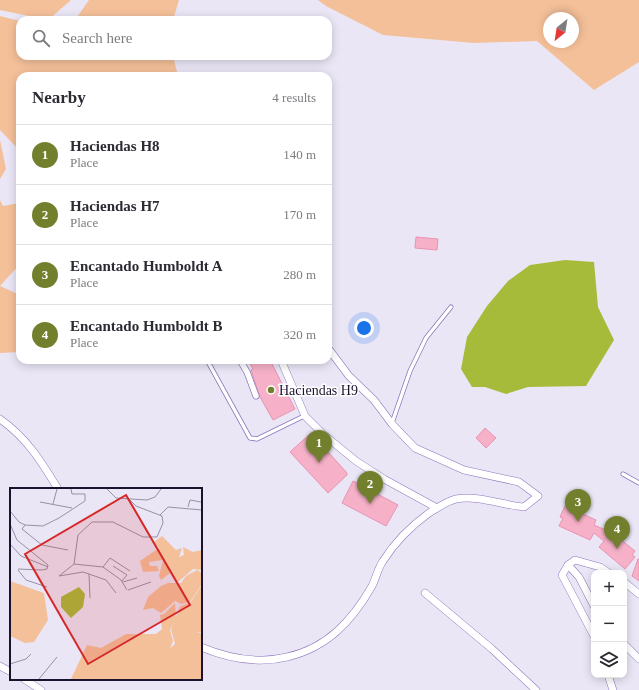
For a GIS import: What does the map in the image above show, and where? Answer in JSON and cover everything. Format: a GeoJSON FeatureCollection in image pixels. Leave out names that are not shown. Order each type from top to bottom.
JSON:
{"type":"FeatureCollection","features":[{"type":"Feature","properties":{"kind":"street"},"geometry":{"type":"LineString","coordinates":[[202,646],[218,654],[236,658],[276,660],[300,654],[319,645],[334,635],[349,620],[372,585],[383,562],[399,540],[417,522],[437,508],[455,499],[479,498],[502,505],[524,507],[538,496],[519,482],[464,470],[415,448],[392,424],[374,400],[349,376],[332,353]]}},
{"type":"Feature","properties":{"kind":"street"},"geometry":{"type":"LineString","coordinates":[[242,364],[256,396]]}},
{"type":"Feature","properties":{"kind":"street"},"geometry":{"type":"LineString","coordinates":[[282,364],[305,416],[323,434],[356,461],[384,479],[437,508]]}},
{"type":"Feature","properties":{"kind":"street"},"geometry":{"type":"LineString","coordinates":[[0,419],[9,425],[34,449],[57,488]]}},
{"type":"Feature","properties":{"kind":"street"},"geometry":{"type":"LineString","coordinates":[[591,630],[562,575],[568,565],[575,560],[584,561],[603,570]]}},
{"type":"Feature","properties":{"kind":"street"},"geometry":{"type":"LineString","coordinates":[[568,565],[579,578],[591,600]]}},
{"type":"Feature","properties":{"kind":"street"},"geometry":{"type":"LineString","coordinates":[[627,584],[639,594]]}},
{"type":"Feature","properties":{"kind":"street"},"geometry":{"type":"LineString","coordinates":[[425,593],[492,649],[536,690]]}},
{"type":"Feature","properties":{"kind":"street"},"geometry":{"type":"LineString","coordinates":[[627,647],[639,659]]}},
{"type":"Feature","properties":{"kind":"street"},"geometry":{"type":"LineString","coordinates":[[0,666],[10,671]]}},
{"type":"Feature","properties":{"kind":"street"},"geometry":{"type":"LineString","coordinates":[[609,678],[613,690]]}},
{"type":"Feature","properties":{"kind":"street"},"geometry":{"type":"LineString","coordinates":[[26,680],[41,690]]}},
{"type":"Feature","properties":{"kind":"lane"},"geometry":{"type":"LineString","coordinates":[[392,424],[410,371],[426,338],[450,307]]}},
{"type":"Feature","properties":{"kind":"lane"},"geometry":{"type":"LineString","coordinates":[[209,364],[250,438],[257,439],[305,416]]}},
{"type":"Feature","properties":{"kind":"lane"},"geometry":{"type":"LineString","coordinates":[[623,474],[639,483]]}},
{"type":"Feature","properties":{"kind":"shaded area"},"geometry":{"type":"Polygon","coordinates":[[[0,0],[71,0],[53,16],[29,16],[0,10],[0,0]]]}},
{"type":"Feature","properties":{"kind":"shaded area"},"geometry":{"type":"Polygon","coordinates":[[[89,0],[179,0],[174,16],[78,16],[89,0]]]}},
{"type":"Feature","properties":{"kind":"shaded area"},"geometry":{"type":"Polygon","coordinates":[[[318,0],[639,0],[639,62],[594,90],[545,48],[579,48],[579,12],[543,12],[543,46],[537,41],[474,43],[383,35],[326,6],[318,0]]]}},
{"type":"Feature","properties":{"kind":"shaded area"},"geometry":{"type":"Polygon","coordinates":[[[0,16],[16,20],[16,60],[174,60],[177,72],[16,72],[16,147],[0,130],[0,16]]]}},
{"type":"Feature","properties":{"kind":"shaded area"},"geometry":{"type":"Polygon","coordinates":[[[0,140],[6,169],[0,179],[0,140]]]}},
{"type":"Feature","properties":{"kind":"shaded area"},"geometry":{"type":"Polygon","coordinates":[[[0,200],[3,206],[16,204],[16,268],[0,286],[0,200]]]}},
{"type":"Feature","properties":{"kind":"shaded area"},"geometry":{"type":"Polygon","coordinates":[[[565,260],[594,262],[598,307],[614,340],[586,386],[528,387],[506,394],[485,387],[472,387],[461,369],[467,337],[487,306],[508,281],[530,265],[565,260]]]}},
{"type":"Feature","properties":{"kind":"shaded area"},"geometry":{"type":"Polygon","coordinates":[[[0,286],[16,293],[16,352],[0,353],[0,286]]]}},
{"type":"Feature","properties":{"kind":"building"},"geometry":{"type":"Polygon","coordinates":[[[416,237],[438,239],[437,250],[415,248],[416,237]]]}},
{"type":"Feature","properties":{"kind":"building","name":"Haciendas H9"},"geometry":{"type":"Polygon","coordinates":[[[250,364],[272,364],[295,409],[273,420],[260,397],[251,370],[253,369],[250,364]]]}},
{"type":"Feature","properties":{"kind":"building"},"geometry":{"type":"Polygon","coordinates":[[[485,428],[496,438],[486,448],[476,438],[485,428]]]}},
{"type":"Feature","properties":{"kind":"building"},"geometry":{"type":"Polygon","coordinates":[[[311,433],[347,473],[347,475],[328,493],[290,452],[311,433]]]}},
{"type":"Feature","properties":{"kind":"building"},"geometry":{"type":"Polygon","coordinates":[[[353,481],[398,505],[386,526],[342,503],[353,481]]]}},
{"type":"Feature","properties":{"kind":"building"},"geometry":{"type":"Polygon","coordinates":[[[565,506],[596,520],[594,525],[608,531],[609,530],[635,551],[632,555],[635,557],[625,569],[599,547],[604,541],[594,533],[590,540],[559,526],[563,518],[560,517],[565,506]]]}},
{"type":"Feature","properties":{"kind":"building"},"geometry":{"type":"Polygon","coordinates":[[[639,559],[639,581],[632,576],[639,559]]]}},
{"type":"Feature","properties":{"kind":"place","name":"Haciendas H9"},"geometry":{"type":"Point","coordinates":[271,390]}},
{"type":"Feature","properties":{"kind":"place","name":"Haciendas H8"},"geometry":{"type":"Point","coordinates":[319,463]}},
{"type":"Feature","properties":{"kind":"place","name":"Haciendas H7"},"geometry":{"type":"Point","coordinates":[370,504]}},
{"type":"Feature","properties":{"kind":"place","name":"Encantado Humboldt A"},"geometry":{"type":"Point","coordinates":[578,522]}},
{"type":"Feature","properties":{"kind":"place","name":"Encantado Humboldt B"},"geometry":{"type":"Point","coordinates":[617,549]}}]}
